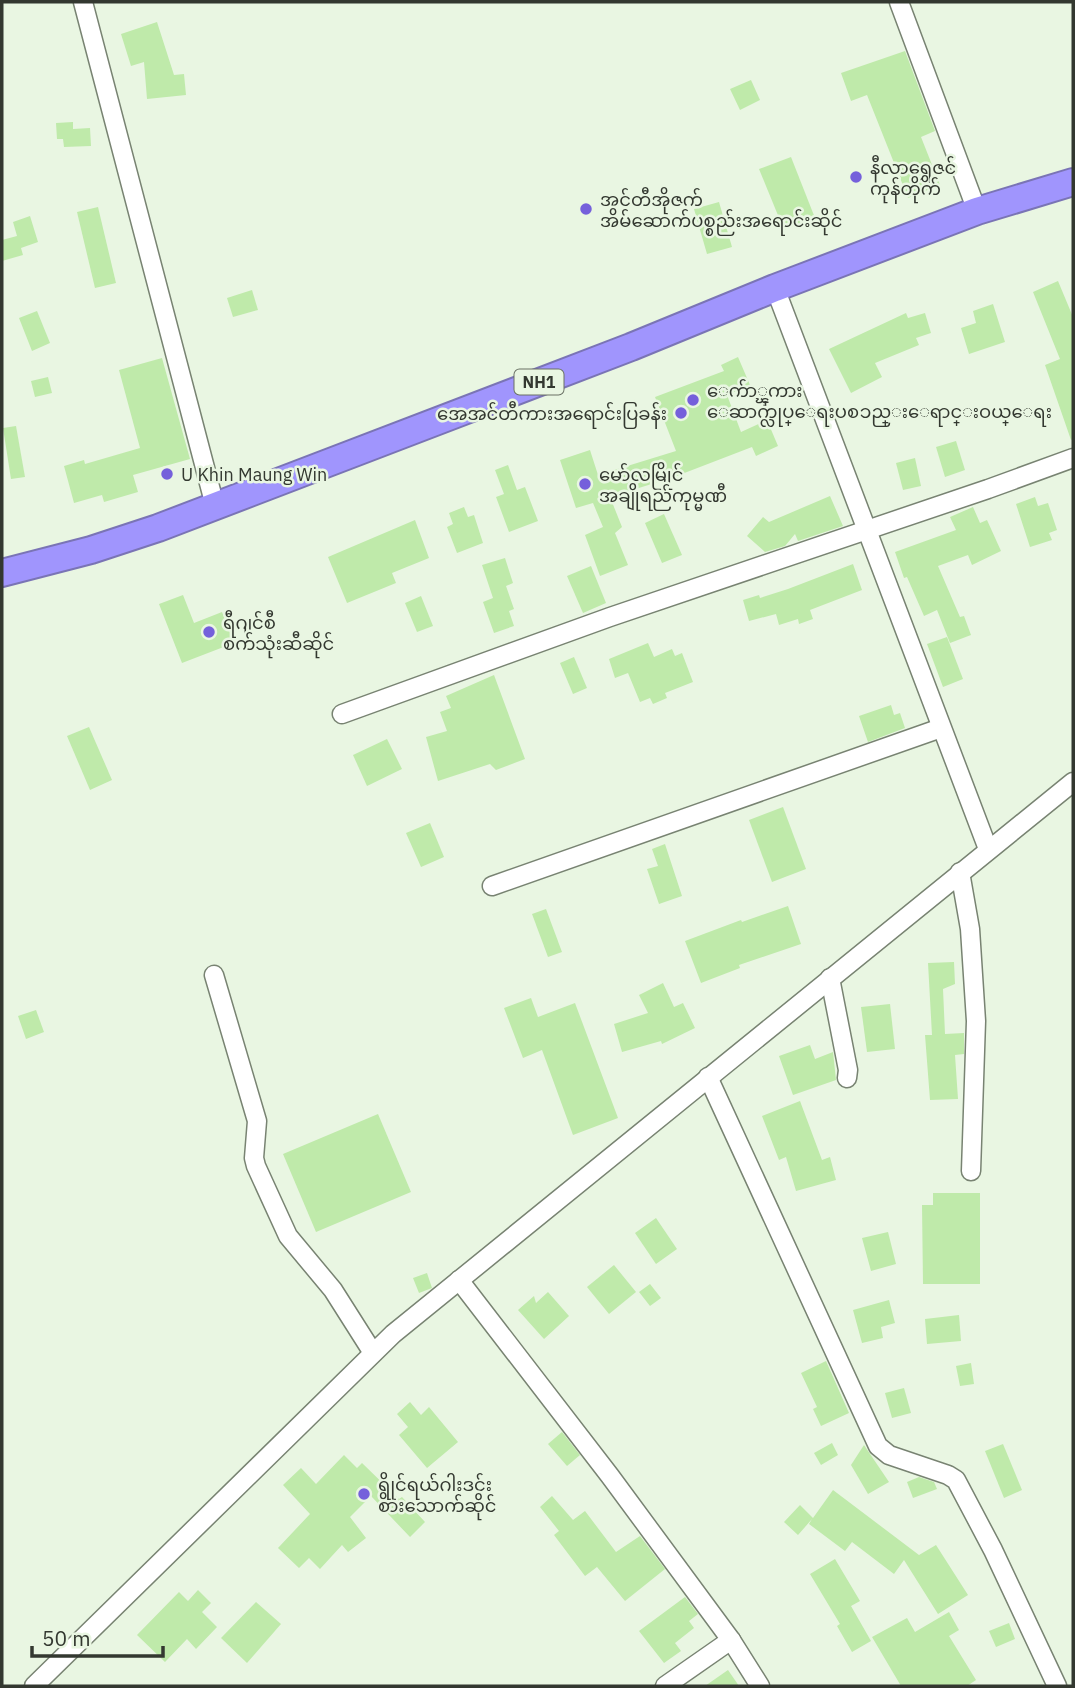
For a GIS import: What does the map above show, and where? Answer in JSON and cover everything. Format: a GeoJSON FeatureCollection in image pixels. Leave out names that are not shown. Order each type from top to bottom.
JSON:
{"type":"FeatureCollection","features":[{"type":"Feature","properties":{"kind":"highway","name":"NH1"},"geometry":{"type":"LineString","coordinates":[[2,573],[91,550],[215,506],[977,211],[1073,182]]}},
{"type":"Feature","properties":{"kind":"street"},"geometry":{"type":"LineString","coordinates":[[83,2],[215,506]]}},
{"type":"Feature","properties":{"kind":"street"},"geometry":{"type":"LineString","coordinates":[[899,2],[977,211]]}},
{"type":"Feature","properties":{"kind":"street"},"geometry":{"type":"LineString","coordinates":[[775,288],[865,531],[988,849]]}},
{"type":"Feature","properties":{"kind":"street"},"geometry":{"type":"LineString","coordinates":[[342,715],[610,617],[1073,458]]}},
{"type":"Feature","properties":{"kind":"street"},"geometry":{"type":"LineString","coordinates":[[492,886],[941,728]]}},
{"type":"Feature","properties":{"kind":"street"},"geometry":{"type":"LineString","coordinates":[[34,1686],[373,1353],[459,1280],[1073,782]]}},
{"type":"Feature","properties":{"kind":"street"},"geometry":{"type":"LineString","coordinates":[[960,872],[970,929],[976,1021],[971,1171]]}},
{"type":"Feature","properties":{"kind":"street"},"geometry":{"type":"LineString","coordinates":[[214,975],[257,1121],[254,1158],[256,1166],[288,1236],[333,1290],[373,1353]]}},
{"type":"Feature","properties":{"kind":"street"},"geometry":{"type":"LineString","coordinates":[[830,978],[848,1070],[847,1078]]}},
{"type":"Feature","properties":{"kind":"street"},"geometry":{"type":"LineString","coordinates":[[708,1077],[878,1446],[889,1455],[956,1480],[993,1550],[1057,1686]]}},
{"type":"Feature","properties":{"kind":"street"},"geometry":{"type":"LineString","coordinates":[[459,1280],[610,1476],[731,1640],[760,1686]]}},
{"type":"Feature","properties":{"kind":"street"},"geometry":{"type":"LineString","coordinates":[[665,1686],[731,1640]]}},
{"type":"Feature","properties":{"kind":"building"},"geometry":{"type":"Polygon","coordinates":[[[157,22],[174,75],[184,74],[186,95],[147,99],[144,62],[131,66],[121,34],[157,22]]]}},
{"type":"Feature","properties":{"kind":"building"},"geometry":{"type":"Polygon","coordinates":[[[905,51],[935,131],[921,137],[940,185],[908,198],[867,95],[851,101],[841,73],[905,51]]]}},
{"type":"Feature","properties":{"kind":"building"},"geometry":{"type":"Polygon","coordinates":[[[751,80],[760,100],[740,110],[730,89],[751,80]]]}},
{"type":"Feature","properties":{"kind":"building"},"geometry":{"type":"Polygon","coordinates":[[[73,122],[73,129],[90,128],[91,146],[64,147],[63,139],[57,139],[56,123],[73,122]]]}},
{"type":"Feature","properties":{"kind":"building"},"geometry":{"type":"Polygon","coordinates":[[[791,157],[815,218],[784,230],[759,169],[791,157]]]}},
{"type":"Feature","properties":{"kind":"building"},"geometry":{"type":"Polygon","coordinates":[[[719,202],[732,247],[707,254],[694,209],[719,202]]]}},
{"type":"Feature","properties":{"kind":"building"},"geometry":{"type":"Polygon","coordinates":[[[98,207],[116,283],[95,288],[77,212],[98,207]]]}},
{"type":"Feature","properties":{"kind":"building"},"geometry":{"type":"Polygon","coordinates":[[[30,216],[38,242],[21,248],[23,255],[2,261],[2,240],[17,236],[13,222],[30,216]]]}},
{"type":"Feature","properties":{"kind":"building"},"geometry":{"type":"Polygon","coordinates":[[[1058,281],[1073,317],[1071,440],[1045,365],[1060,359],[1033,292],[1058,281]]]}},
{"type":"Feature","properties":{"kind":"building"},"geometry":{"type":"Polygon","coordinates":[[[252,290],[258,310],[233,317],[227,298],[252,290]]]}},
{"type":"Feature","properties":{"kind":"building"},"geometry":{"type":"Polygon","coordinates":[[[993,304],[1005,342],[969,354],[961,328],[976,323],[973,311],[993,304]]]}},
{"type":"Feature","properties":{"kind":"building"},"geometry":{"type":"Polygon","coordinates":[[[37,311],[50,343],[32,351],[19,318],[37,311]]]}},
{"type":"Feature","properties":{"kind":"building"},"geometry":{"type":"Polygon","coordinates":[[[906,313],[908,318],[925,313],[931,333],[916,338],[919,345],[875,363],[882,377],[851,393],[829,349],[906,313]]]}},
{"type":"Feature","properties":{"kind":"building"},"geometry":{"type":"Polygon","coordinates":[[[738,357],[750,385],[727,395],[741,432],[767,420],[778,446],[756,456],[752,447],[674,477],[610,497],[622,527],[615,533],[628,565],[600,576],[585,535],[603,527],[593,503],[576,508],[560,460],[590,450],[598,475],[676,451],[655,397],[724,371],[721,365],[738,357]]]}},
{"type":"Feature","properties":{"kind":"building"},"geometry":{"type":"Polygon","coordinates":[[[162,358],[190,459],[133,475],[138,492],[104,502],[102,495],[74,503],[64,466],[84,460],[85,464],[140,448],[119,370],[162,358]]]}},
{"type":"Feature","properties":{"kind":"building"},"geometry":{"type":"Polygon","coordinates":[[[48,377],[52,393],[35,397],[31,381],[48,377]]]}},
{"type":"Feature","properties":{"kind":"building"},"geometry":{"type":"Polygon","coordinates":[[[16,426],[25,477],[11,479],[3,428],[16,426]]]}},
{"type":"Feature","properties":{"kind":"building"},"geometry":{"type":"Polygon","coordinates":[[[956,441],[965,470],[945,477],[936,447],[956,441]]]}},
{"type":"Feature","properties":{"kind":"building"},"geometry":{"type":"Polygon","coordinates":[[[915,458],[921,486],[903,490],[896,463],[915,458]]]}},
{"type":"Feature","properties":{"kind":"building"},"geometry":{"type":"Polygon","coordinates":[[[508,465],[517,490],[525,487],[538,521],[509,532],[496,497],[504,494],[495,470],[508,465]]]}},
{"type":"Feature","properties":{"kind":"building"},"geometry":{"type":"Polygon","coordinates":[[[830,496],[843,526],[798,541],[795,534],[785,546],[765,552],[747,536],[763,517],[769,522],[830,496]]]}},
{"type":"Feature","properties":{"kind":"building"},"geometry":{"type":"Polygon","coordinates":[[[1035,497],[1038,506],[1048,503],[1057,530],[1049,533],[1052,540],[1030,547],[1016,504],[1035,497]]]}},
{"type":"Feature","properties":{"kind":"building"},"geometry":{"type":"Polygon","coordinates":[[[464,507],[468,517],[474,515],[483,543],[457,553],[447,527],[453,524],[449,513],[464,507]]]}},
{"type":"Feature","properties":{"kind":"building"},"geometry":{"type":"Polygon","coordinates":[[[973,507],[980,523],[987,520],[1001,551],[972,565],[968,555],[938,566],[960,617],[964,616],[971,635],[950,643],[937,610],[924,616],[907,577],[904,578],[895,552],[956,530],[950,517],[973,507]]]}},
{"type":"Feature","properties":{"kind":"building"},"geometry":{"type":"Polygon","coordinates":[[[664,514],[682,555],[662,563],[645,523],[664,514]]]}},
{"type":"Feature","properties":{"kind":"building"},"geometry":{"type":"Polygon","coordinates":[[[415,520],[429,558],[392,573],[396,583],[347,603],[328,557],[415,520]]]}},
{"type":"Feature","properties":{"kind":"building"},"geometry":{"type":"Polygon","coordinates":[[[505,558],[513,583],[506,586],[514,609],[509,611],[514,626],[494,633],[483,602],[493,598],[482,565],[505,558]]]}},
{"type":"Feature","properties":{"kind":"building"},"geometry":{"type":"Polygon","coordinates":[[[853,564],[862,590],[810,610],[813,619],[799,624],[798,619],[779,625],[776,614],[749,621],[743,600],[788,589],[853,564]]]}},
{"type":"Feature","properties":{"kind":"building"},"geometry":{"type":"Polygon","coordinates":[[[591,566],[606,603],[583,613],[567,576],[591,566]]]}},
{"type":"Feature","properties":{"kind":"building"},"geometry":{"type":"Polygon","coordinates":[[[183,595],[194,623],[222,612],[234,643],[182,663],[159,604],[183,595]]]}},
{"type":"Feature","properties":{"kind":"building"},"geometry":{"type":"Polygon","coordinates":[[[421,596],[433,626],[417,632],[405,603],[421,596]]]}},
{"type":"Feature","properties":{"kind":"building"},"geometry":{"type":"Polygon","coordinates":[[[947,637],[963,679],[943,687],[927,644],[947,637]]]}},
{"type":"Feature","properties":{"kind":"building"},"geometry":{"type":"Polygon","coordinates":[[[648,643],[654,657],[672,649],[675,656],[682,653],[693,682],[665,693],[667,698],[653,704],[650,698],[640,702],[628,673],[615,678],[609,659],[648,643]]]}},
{"type":"Feature","properties":{"kind":"building"},"geometry":{"type":"Polygon","coordinates":[[[574,657],[587,688],[573,694],[560,663],[574,657]]]}},
{"type":"Feature","properties":{"kind":"building"},"geometry":{"type":"Polygon","coordinates":[[[494,675],[525,759],[496,770],[490,764],[438,781],[426,737],[447,731],[440,712],[451,708],[446,696],[494,675]]]}},
{"type":"Feature","properties":{"kind":"building"},"geometry":{"type":"Polygon","coordinates":[[[891,705],[894,715],[900,713],[905,728],[868,742],[859,716],[891,705]]]}},
{"type":"Feature","properties":{"kind":"building"},"geometry":{"type":"Polygon","coordinates":[[[89,727],[112,780],[90,790],[67,736],[89,727]]]}},
{"type":"Feature","properties":{"kind":"building"},"geometry":{"type":"Polygon","coordinates":[[[387,739],[402,769],[367,786],[353,755],[387,739]]]}},
{"type":"Feature","properties":{"kind":"building"},"geometry":{"type":"Polygon","coordinates":[[[783,807],[806,869],[772,882],[749,820],[783,807]]]}},
{"type":"Feature","properties":{"kind":"building"},"geometry":{"type":"Polygon","coordinates":[[[430,823],[444,857],[421,867],[406,833],[430,823]]]}},
{"type":"Feature","properties":{"kind":"building"},"geometry":{"type":"Polygon","coordinates":[[[665,844],[682,896],[659,904],[647,869],[658,866],[652,849],[665,844]]]}},
{"type":"Feature","properties":{"kind":"building"},"geometry":{"type":"Polygon","coordinates":[[[788,906],[801,944],[739,965],[740,968],[701,983],[685,941],[788,906]]]}},
{"type":"Feature","properties":{"kind":"building"},"geometry":{"type":"Polygon","coordinates":[[[546,909],[562,952],[548,957],[532,914],[546,909]]]}},
{"type":"Feature","properties":{"kind":"building"},"geometry":{"type":"Polygon","coordinates":[[[954,962],[955,984],[943,989],[945,1034],[964,1033],[964,1054],[955,1055],[958,1099],[930,1100],[925,1035],[932,1035],[928,963],[954,962]]]}},
{"type":"Feature","properties":{"kind":"building"},"geometry":{"type":"Polygon","coordinates":[[[663,983],[674,1007],[683,1003],[695,1028],[662,1044],[661,1041],[622,1052],[614,1024],[648,1013],[639,995],[663,983]]]}},
{"type":"Feature","properties":{"kind":"building"},"geometry":{"type":"Polygon","coordinates":[[[531,998],[538,1017],[575,1003],[618,1118],[573,1135],[542,1050],[523,1058],[504,1008],[531,998]]]}},
{"type":"Feature","properties":{"kind":"building"},"geometry":{"type":"Polygon","coordinates":[[[890,1004],[895,1049],[867,1052],[861,1007],[890,1004]]]}},
{"type":"Feature","properties":{"kind":"building"},"geometry":{"type":"Polygon","coordinates":[[[36,1010],[44,1032],[26,1039],[18,1016],[36,1010]]]}},
{"type":"Feature","properties":{"kind":"building"},"geometry":{"type":"Polygon","coordinates":[[[810,1045],[815,1059],[833,1052],[836,1080],[793,1095],[779,1056],[810,1045]]]}},
{"type":"Feature","properties":{"kind":"building"},"geometry":{"type":"Polygon","coordinates":[[[800,1101],[822,1160],[830,1157],[836,1180],[796,1191],[786,1157],[779,1160],[762,1116],[800,1101]]]}},
{"type":"Feature","properties":{"kind":"building"},"geometry":{"type":"Polygon","coordinates":[[[378,1114],[411,1192],[316,1232],[283,1154],[378,1114]]]}},
{"type":"Feature","properties":{"kind":"building"},"geometry":{"type":"Polygon","coordinates":[[[933,1193],[980,1193],[980,1284],[923,1284],[922,1205],[933,1205],[933,1193]]]}},
{"type":"Feature","properties":{"kind":"building"},"geometry":{"type":"Polygon","coordinates":[[[656,1218],[677,1249],[656,1264],[635,1233],[656,1218]]]}},
{"type":"Feature","properties":{"kind":"building"},"geometry":{"type":"Polygon","coordinates":[[[888,1232],[896,1264],[871,1271],[862,1238],[888,1232]]]}},
{"type":"Feature","properties":{"kind":"building"},"geometry":{"type":"Polygon","coordinates":[[[614,1265],[636,1292],[609,1314],[587,1287],[614,1265]]]}},
{"type":"Feature","properties":{"kind":"building"},"geometry":{"type":"Polygon","coordinates":[[[427,1273],[432,1288],[419,1293],[413,1278],[427,1273]]]}},
{"type":"Feature","properties":{"kind":"building"},"geometry":{"type":"Polygon","coordinates":[[[650,1284],[661,1298],[650,1306],[639,1292],[650,1284]]]}},
{"type":"Feature","properties":{"kind":"building"},"geometry":{"type":"Polygon","coordinates":[[[548,1292],[569,1316],[544,1339],[518,1310],[534,1296],[536,1303],[548,1292]]]}},
{"type":"Feature","properties":{"kind":"building"},"geometry":{"type":"Polygon","coordinates":[[[889,1300],[895,1323],[881,1327],[883,1338],[862,1343],[853,1310],[889,1300]]]}},
{"type":"Feature","properties":{"kind":"building"},"geometry":{"type":"Polygon","coordinates":[[[959,1315],[961,1341],[927,1344],[925,1319],[959,1315]]]}},
{"type":"Feature","properties":{"kind":"building"},"geometry":{"type":"Polygon","coordinates":[[[826,1361],[849,1413],[821,1426],[813,1409],[817,1407],[801,1373],[826,1361]]]}},
{"type":"Feature","properties":{"kind":"building"},"geometry":{"type":"Polygon","coordinates":[[[971,1363],[974,1384],[960,1386],[956,1366],[971,1363]]]}},
{"type":"Feature","properties":{"kind":"building"},"geometry":{"type":"Polygon","coordinates":[[[904,1388],[911,1413],[892,1418],[885,1393],[904,1388]]]}},
{"type":"Feature","properties":{"kind":"building"},"geometry":{"type":"Polygon","coordinates":[[[410,1402],[421,1415],[429,1407],[458,1442],[427,1468],[399,1435],[408,1427],[397,1414],[410,1402]]]}},
{"type":"Feature","properties":{"kind":"building"},"geometry":{"type":"Polygon","coordinates":[[[562,1432],[580,1455],[567,1466],[548,1444],[562,1432]]]}},
{"type":"Feature","properties":{"kind":"building"},"geometry":{"type":"Polygon","coordinates":[[[832,1443],[838,1455],[821,1465],[814,1453],[832,1443]]]}},
{"type":"Feature","properties":{"kind":"building"},"geometry":{"type":"Polygon","coordinates":[[[1003,1444],[1022,1490],[1004,1498],[985,1451],[1003,1444]]]}},
{"type":"Feature","properties":{"kind":"building"},"geometry":{"type":"Polygon","coordinates":[[[864,1445],[889,1482],[868,1494],[851,1465],[864,1445]]]}},
{"type":"Feature","properties":{"kind":"building"},"geometry":{"type":"Polygon","coordinates":[[[344,1455],[357,1468],[362,1463],[399,1499],[402,1497],[425,1522],[410,1537],[371,1496],[350,1517],[366,1538],[348,1552],[342,1545],[320,1569],[309,1558],[299,1568],[278,1548],[310,1514],[283,1485],[301,1468],[316,1484],[344,1455]]]}},
{"type":"Feature","properties":{"kind":"building"},"geometry":{"type":"Polygon","coordinates":[[[919,1477],[934,1482],[937,1489],[913,1498],[907,1482],[919,1477]]]}},
{"type":"Feature","properties":{"kind":"building"},"geometry":{"type":"Polygon","coordinates":[[[833,1490],[919,1555],[936,1545],[968,1595],[938,1614],[904,1560],[894,1574],[852,1542],[845,1551],[809,1524],[812,1519],[798,1535],[784,1522],[800,1505],[813,1518],[833,1490]]]}},
{"type":"Feature","properties":{"kind":"building"},"geometry":{"type":"Polygon","coordinates":[[[552,1496],[573,1520],[585,1511],[616,1552],[640,1536],[665,1569],[625,1601],[597,1567],[585,1576],[554,1535],[559,1531],[540,1507],[552,1496]]]}},
{"type":"Feature","properties":{"kind":"building"},"geometry":{"type":"Polygon","coordinates":[[[835,1559],[860,1601],[851,1606],[871,1641],[852,1652],[837,1626],[840,1624],[810,1574],[835,1559]]]}},
{"type":"Feature","properties":{"kind":"building"},"geometry":{"type":"Polygon","coordinates":[[[198,1590],[211,1603],[202,1612],[217,1627],[196,1649],[187,1639],[165,1662],[137,1635],[179,1592],[188,1601],[198,1590]]]}},
{"type":"Feature","properties":{"kind":"building"},"geometry":{"type":"Polygon","coordinates":[[[685,1597],[698,1614],[689,1621],[694,1628],[675,1643],[681,1651],[664,1663],[639,1631],[685,1597]]]}},
{"type":"Feature","properties":{"kind":"building"},"geometry":{"type":"Polygon","coordinates":[[[256,1602],[281,1624],[247,1663],[221,1638],[256,1602]]]}},
{"type":"Feature","properties":{"kind":"building"},"geometry":{"type":"Polygon","coordinates":[[[949,1612],[959,1630],[949,1636],[976,1680],[967,1686],[901,1686],[872,1637],[907,1618],[915,1632],[949,1612]]]}},
{"type":"Feature","properties":{"kind":"building"},"geometry":{"type":"Polygon","coordinates":[[[1009,1623],[1015,1639],[996,1647],[989,1631],[1009,1623]]]}},
{"type":"Feature","properties":{"kind":"building"},"geometry":{"type":"Polygon","coordinates":[[[728,1670],[739,1686],[705,1686],[728,1670]]]}},
{"type":"Feature","properties":{"kind":"place","name":"နီလာရွှေဇင် ကုန်တိုက်"},"geometry":{"type":"Point","coordinates":[856,177]}},
{"type":"Feature","properties":{"kind":"place","name":"အင်တီအိုဇက် အိမ်ဆောက်ပစ္စည်းအရောင်းဆိုင်"},"geometry":{"type":"Point","coordinates":[586,209]}},
{"type":"Feature","properties":{"kind":"place","name":"ေက်ာ္ၾကား ေဆာက္လုပ္ေရးပစၥည္းေရာင္းဝယ္ေရး"},"geometry":{"type":"Point","coordinates":[693,400]}},
{"type":"Feature","properties":{"kind":"place","name":"အေအင်တီကားအရောင်းပြခန်း"},"geometry":{"type":"Point","coordinates":[681,413]}},
{"type":"Feature","properties":{"kind":"place","name":"U Khin Maung Win"},"geometry":{"type":"Point","coordinates":[167,474]}},
{"type":"Feature","properties":{"kind":"place","name":"မော်လမြိုင် အချိုရည်ကုမ္မဏီ"},"geometry":{"type":"Point","coordinates":[585,484]}},
{"type":"Feature","properties":{"kind":"place","name":"ရီဂျင်စီ စက်သုံးဆီဆိုင်"},"geometry":{"type":"Point","coordinates":[209,632]}},
{"type":"Feature","properties":{"kind":"place","name":"ရွိုင်ရယ်ဂါးဒင်း စားသောက်ဆိုင်"},"geometry":{"type":"Point","coordinates":[364,1494]}}]}
